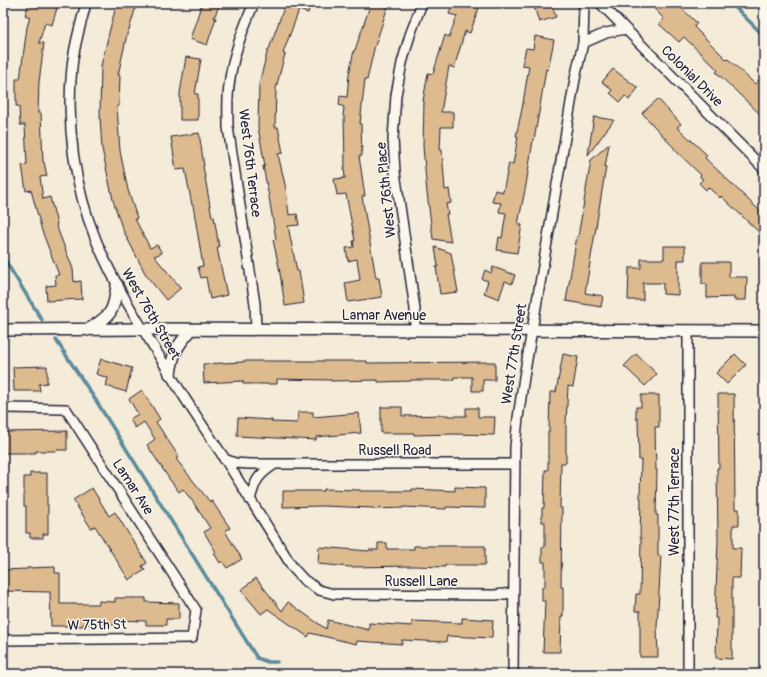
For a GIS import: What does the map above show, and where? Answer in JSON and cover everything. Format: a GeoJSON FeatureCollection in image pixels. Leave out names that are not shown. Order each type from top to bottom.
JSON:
{"type":"FeatureCollection","features":[{"type":"Feature","properties":{"kind":"street","name":"West 76th Street"},"geometry":{"type":"LineString","coordinates":[[86,3],[77,38],[72,67],[70,130],[76,173],[87,215],[96,240],[117,285],[182,394],[293,568],[304,580],[320,590],[328,592]]}},
{"type":"Feature","properties":{"kind":"street","name":"West 76th Terrace"},"geometry":{"type":"LineString","coordinates":[[254,3],[237,47],[231,69],[228,97],[228,127],[255,304],[256,330]]}},
{"type":"Feature","properties":{"kind":"street","name":"West 76th Place"},"geometry":{"type":"LineString","coordinates":[[415,330],[415,309],[395,172],[393,139],[396,95],[402,63],[410,35],[422,3]]}},
{"type":"Feature","properties":{"kind":"street","name":"West 77th Street"},"geometry":{"type":"LineString","coordinates":[[513,674],[515,448],[518,418],[575,79],[583,43],[584,3]]}},
{"type":"Feature","properties":{"kind":"street","name":"Colonial Drive"},"geometry":{"type":"LineString","coordinates":[[600,3],[764,168]]}},
{"type":"Feature","properties":{"kind":"street"},"geometry":{"type":"LineString","coordinates":[[583,43],[606,33],[625,29]]}},
{"type":"Feature","properties":{"kind":"street"},"geometry":{"type":"LineString","coordinates":[[88,330],[105,319],[111,311],[115,302],[117,285]]}},
{"type":"Feature","properties":{"kind":"street","name":"Lamar Avenue"},"geometry":{"type":"LineString","coordinates":[[3,330],[764,331]]}},
{"type":"Feature","properties":{"kind":"street"},"geometry":{"type":"LineString","coordinates":[[170,374],[172,359],[177,348],[180,342],[191,330]]}},
{"type":"Feature","properties":{"kind":"street","name":"West 77th Terrace"},"geometry":{"type":"LineString","coordinates":[[688,331],[688,674]]}},
{"type":"Feature","properties":{"kind":"street","name":"Lamar Ave"},"geometry":{"type":"LineString","coordinates":[[3,408],[66,409],[196,610],[192,638]]}},
{"type":"Feature","properties":{"kind":"street","name":"Russell Road"},"geometry":{"type":"LineString","coordinates":[[224,459],[235,463],[249,464],[515,464]]}},
{"type":"Feature","properties":{"kind":"street"},"geometry":{"type":"LineString","coordinates":[[250,500],[253,487],[258,478],[264,471],[275,464]]}},
{"type":"Feature","properties":{"kind":"street","name":"Russell Lane"},"geometry":{"type":"LineString","coordinates":[[328,592],[334,594],[386,595],[495,595],[513,593]]}},
{"type":"Feature","properties":{"kind":"street","name":"W 75th St"},"geometry":{"type":"LineString","coordinates":[[3,640],[192,638]]}},
{"type":"Feature","properties":{"kind":"building"},"geometry":{"type":"Polygon","coordinates":[[[29,3],[42,3],[57,8],[52,25],[45,23],[39,43],[44,43],[39,82],[38,113],[41,113],[43,162],[47,176],[40,177],[43,199],[50,197],[56,225],[73,269],[74,282],[81,281],[82,299],[47,301],[46,286],[56,285],[55,275],[59,275],[42,231],[31,190],[26,191],[22,165],[27,164],[25,125],[20,125],[19,106],[16,106],[16,79],[20,79],[27,27],[30,17],[25,15],[29,3]]]}},
{"type":"Feature","properties":{"kind":"building"},"geometry":{"type":"Polygon","coordinates":[[[117,3],[137,3],[128,30],[118,75],[120,75],[119,106],[117,106],[120,151],[128,190],[137,218],[135,219],[150,248],[157,245],[162,253],[154,256],[181,288],[166,300],[146,275],[122,228],[113,200],[102,149],[100,117],[101,66],[117,3]]]}},
{"type":"Feature","properties":{"kind":"building"},"geometry":{"type":"Polygon","coordinates":[[[202,3],[220,3],[214,18],[216,18],[207,45],[190,39],[202,3]]]}},
{"type":"Feature","properties":{"kind":"building"},"geometry":{"type":"Polygon","coordinates":[[[311,3],[308,13],[299,10],[283,53],[285,54],[276,88],[275,127],[278,127],[283,153],[278,154],[286,189],[289,215],[297,214],[299,225],[288,226],[297,271],[299,271],[304,303],[285,306],[273,240],[276,239],[263,166],[265,166],[258,127],[259,84],[268,49],[285,5],[282,4],[311,3]]]}},
{"type":"Feature","properties":{"kind":"building"},"geometry":{"type":"Polygon","coordinates":[[[371,3],[389,3],[374,49],[367,80],[365,79],[360,124],[362,156],[359,156],[365,196],[362,196],[376,278],[379,278],[382,297],[348,302],[345,283],[360,280],[357,259],[348,261],[346,248],[354,247],[353,241],[355,241],[346,194],[337,195],[334,179],[345,178],[344,107],[339,105],[340,96],[347,97],[349,74],[354,50],[371,3]]]}},
{"type":"Feature","properties":{"kind":"building"},"geometry":{"type":"Polygon","coordinates":[[[453,3],[466,3],[479,8],[470,33],[465,31],[454,68],[449,66],[441,112],[453,112],[453,127],[441,127],[440,150],[442,150],[445,190],[449,189],[451,203],[446,204],[448,214],[446,214],[451,242],[433,239],[423,146],[423,101],[428,73],[433,74],[445,35],[449,37],[457,16],[449,14],[453,3]]]}},
{"type":"Feature","properties":{"kind":"building"},"geometry":{"type":"Polygon","coordinates":[[[533,3],[551,3],[556,17],[539,22],[533,3]]]}},
{"type":"Feature","properties":{"kind":"building"},"geometry":{"type":"Polygon","coordinates":[[[649,3],[676,3],[697,23],[694,27],[727,60],[728,59],[755,84],[764,75],[764,118],[716,72],[718,70],[684,37],[679,42],[659,24],[664,19],[649,3]]]}},
{"type":"Feature","properties":{"kind":"building"},"geometry":{"type":"Polygon","coordinates":[[[535,36],[554,40],[548,70],[546,69],[518,224],[522,225],[517,253],[497,250],[499,237],[502,238],[506,213],[499,212],[501,203],[492,202],[495,190],[503,192],[509,163],[513,164],[518,137],[516,136],[529,66],[522,65],[526,48],[533,49],[535,36]]]}},
{"type":"Feature","properties":{"kind":"building"},"geometry":{"type":"Polygon","coordinates":[[[186,57],[201,59],[195,94],[198,94],[198,120],[180,120],[180,93],[186,57]]]}},
{"type":"Feature","properties":{"kind":"building"},"geometry":{"type":"Polygon","coordinates":[[[613,69],[638,88],[629,100],[625,96],[620,102],[610,93],[612,90],[602,82],[613,69]]]}},
{"type":"Feature","properties":{"kind":"building"},"geometry":{"type":"Polygon","coordinates":[[[658,99],[681,124],[677,127],[707,155],[705,158],[764,215],[764,237],[721,196],[720,198],[708,187],[706,190],[699,183],[703,179],[700,177],[701,175],[674,149],[642,113],[658,99]]]}},
{"type":"Feature","properties":{"kind":"building"},"geometry":{"type":"Polygon","coordinates":[[[594,117],[614,120],[588,155],[594,117]]]}},
{"type":"Feature","properties":{"kind":"building"},"geometry":{"type":"Polygon","coordinates":[[[199,133],[203,166],[219,247],[217,248],[227,295],[210,299],[206,277],[201,278],[198,267],[203,266],[193,205],[185,169],[176,170],[171,137],[199,133]]]}},
{"type":"Feature","properties":{"kind":"building"},"geometry":{"type":"Polygon","coordinates":[[[609,144],[585,293],[603,296],[601,307],[566,301],[591,160],[609,144]]]}},
{"type":"Feature","properties":{"kind":"building"},"geometry":{"type":"Polygon","coordinates":[[[664,246],[685,246],[685,260],[678,260],[678,295],[663,294],[663,283],[643,283],[643,300],[628,300],[629,268],[641,268],[641,259],[664,259],[664,246]]]}},
{"type":"Feature","properties":{"kind":"building"},"geometry":{"type":"Polygon","coordinates":[[[435,247],[451,253],[458,292],[440,294],[435,247]]]}},
{"type":"Feature","properties":{"kind":"building"},"geometry":{"type":"Polygon","coordinates":[[[702,262],[729,262],[729,277],[747,277],[746,300],[734,300],[734,297],[707,298],[707,284],[702,284],[702,262]]]}},
{"type":"Feature","properties":{"kind":"building"},"geometry":{"type":"Polygon","coordinates":[[[493,267],[515,275],[512,284],[505,281],[499,299],[484,293],[488,281],[482,279],[485,270],[491,273],[493,267]]]}},
{"type":"Feature","properties":{"kind":"building"},"geometry":{"type":"Polygon","coordinates":[[[563,354],[578,357],[573,387],[568,386],[566,463],[561,463],[561,587],[563,587],[563,617],[561,617],[560,652],[543,652],[545,601],[542,601],[542,587],[545,587],[545,562],[542,562],[542,547],[545,547],[545,522],[542,522],[542,508],[544,508],[545,470],[548,470],[550,392],[556,392],[563,354]]]}},
{"type":"Feature","properties":{"kind":"building"},"geometry":{"type":"Polygon","coordinates":[[[636,354],[657,374],[645,386],[624,366],[636,354]]]}},
{"type":"Feature","properties":{"kind":"building"},"geometry":{"type":"Polygon","coordinates":[[[735,354],[746,365],[727,384],[716,373],[735,354]]]}},
{"type":"Feature","properties":{"kind":"building"},"geometry":{"type":"Polygon","coordinates":[[[101,359],[132,368],[126,392],[106,386],[108,378],[96,374],[101,359]]]}},
{"type":"Feature","properties":{"kind":"building"},"geometry":{"type":"Polygon","coordinates":[[[243,361],[367,361],[367,363],[495,362],[495,380],[483,380],[483,391],[472,391],[472,377],[454,377],[454,380],[378,382],[378,380],[331,381],[277,379],[277,384],[243,384],[243,381],[204,383],[203,364],[243,361]]]}},
{"type":"Feature","properties":{"kind":"building"},"geometry":{"type":"Polygon","coordinates":[[[47,366],[47,383],[39,384],[40,391],[14,391],[13,367],[47,366]]]}},
{"type":"Feature","properties":{"kind":"building"},"geometry":{"type":"Polygon","coordinates":[[[142,390],[160,419],[156,422],[179,457],[176,459],[210,502],[212,501],[230,528],[225,531],[242,559],[227,568],[222,561],[220,563],[214,553],[216,552],[204,532],[210,528],[183,489],[179,492],[147,445],[155,439],[144,422],[135,428],[130,419],[138,414],[129,399],[142,390]]]}},
{"type":"Feature","properties":{"kind":"building"},"geometry":{"type":"Polygon","coordinates":[[[718,394],[734,394],[735,509],[739,509],[739,525],[733,525],[733,548],[741,548],[740,578],[732,578],[732,659],[716,658],[717,618],[715,618],[718,540],[717,468],[719,468],[718,394]]]}},
{"type":"Feature","properties":{"kind":"building"},"geometry":{"type":"Polygon","coordinates":[[[641,395],[659,395],[659,427],[655,427],[657,470],[656,515],[658,515],[658,556],[661,556],[657,627],[658,657],[640,657],[640,611],[635,611],[636,594],[640,594],[641,538],[641,460],[639,460],[638,419],[636,419],[636,407],[641,407],[641,395]]]}},
{"type":"Feature","properties":{"kind":"building"},"geometry":{"type":"Polygon","coordinates":[[[381,407],[402,407],[402,416],[466,416],[466,408],[478,408],[478,417],[495,417],[494,435],[414,435],[414,433],[381,433],[381,407]]]}},
{"type":"Feature","properties":{"kind":"building"},"geometry":{"type":"Polygon","coordinates":[[[298,412],[313,412],[313,417],[359,413],[361,433],[316,437],[316,440],[237,436],[238,418],[297,423],[298,412]]]}},
{"type":"Feature","properties":{"kind":"building"},"geometry":{"type":"Polygon","coordinates":[[[67,431],[67,450],[36,451],[36,453],[3,453],[3,432],[67,431]]]}},
{"type":"Feature","properties":{"kind":"building"},"geometry":{"type":"Polygon","coordinates":[[[30,473],[47,473],[48,534],[43,534],[43,538],[30,538],[30,533],[26,533],[24,477],[30,477],[30,473]]]}},
{"type":"Feature","properties":{"kind":"building"},"geometry":{"type":"Polygon","coordinates":[[[455,487],[485,488],[485,508],[446,507],[446,509],[403,507],[373,509],[323,506],[283,507],[283,491],[324,491],[324,489],[412,491],[412,489],[455,491],[455,487]]]}},
{"type":"Feature","properties":{"kind":"building"},"geometry":{"type":"Polygon","coordinates":[[[92,488],[109,516],[115,512],[147,563],[142,566],[145,570],[129,580],[95,526],[91,528],[73,500],[92,488]]]}},
{"type":"Feature","properties":{"kind":"building"},"geometry":{"type":"Polygon","coordinates":[[[378,543],[387,543],[387,549],[414,549],[414,546],[485,546],[485,565],[445,565],[445,567],[350,567],[318,564],[319,547],[369,551],[378,550],[378,543]]]}},
{"type":"Feature","properties":{"kind":"building"},"geometry":{"type":"Polygon","coordinates":[[[55,567],[55,573],[60,573],[60,604],[99,604],[99,601],[115,602],[115,598],[146,598],[146,602],[179,603],[179,619],[166,619],[166,625],[146,625],[146,621],[115,620],[115,625],[83,624],[83,626],[51,626],[50,592],[3,591],[3,570],[55,567]]]}},
{"type":"Feature","properties":{"kind":"building"},"geometry":{"type":"Polygon","coordinates":[[[256,578],[282,611],[288,602],[326,629],[328,620],[369,630],[369,623],[412,626],[412,621],[462,623],[462,618],[493,620],[492,638],[447,636],[446,642],[402,640],[402,644],[357,641],[356,644],[310,633],[308,637],[268,609],[261,614],[241,590],[256,578]]]}},
{"type":"Feature","properties":{"kind":"waterway"},"geometry":{"type":"LineString","coordinates":[[731,3],[764,36]]}},
{"type":"Feature","properties":{"kind":"waterway"},"geometry":{"type":"LineString","coordinates":[[3,257],[42,320]]}},
{"type":"Feature","properties":{"kind":"waterway"},"geometry":{"type":"LineString","coordinates":[[56,340],[95,399],[257,658],[268,662],[277,662]]}}]}
